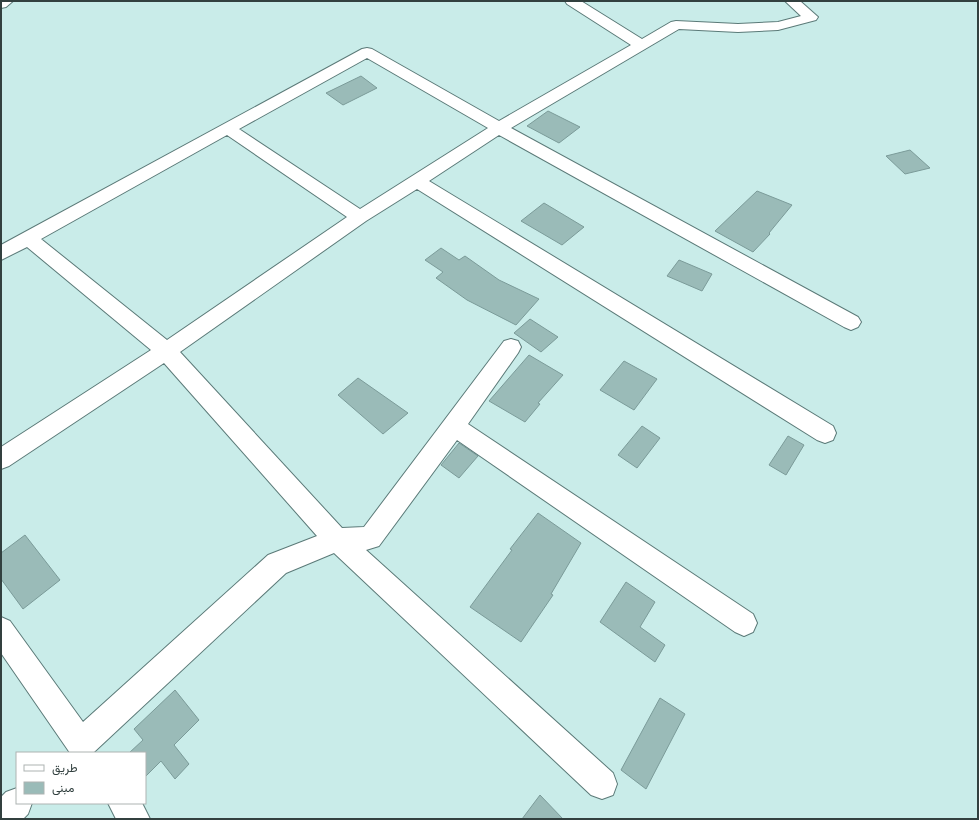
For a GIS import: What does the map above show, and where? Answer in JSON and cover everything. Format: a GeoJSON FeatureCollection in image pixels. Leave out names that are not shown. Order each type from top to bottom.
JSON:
{"type":"FeatureCollection","features":[{"type":"Feature","properties":{"kind":"street"},"geometry":{"type":"LineString","coordinates":[[1,4],[6,1]]}},
{"type":"Feature","properties":{"kind":"street"},"geometry":{"type":"LineString","coordinates":[[572,1],[642,45]]}},
{"type":"Feature","properties":{"kind":"street"},"geometry":{"type":"LineString","coordinates":[[1,459],[166,351],[360,217],[499,128],[676,25],[738,28],[778,26],[811,17],[792,1]]}},
{"type":"Feature","properties":{"kind":"street"},"geometry":{"type":"LineString","coordinates":[[1,253],[367,52],[499,128],[851,322]]}},
{"type":"Feature","properties":{"kind":"street"},"geometry":{"type":"LineString","coordinates":[[227,128],[360,217]]}},
{"type":"Feature","properties":{"kind":"street"},"geometry":{"type":"LineString","coordinates":[[417,181],[825,433]]}},
{"type":"Feature","properties":{"kind":"street"},"geometry":{"type":"LineString","coordinates":[[28,238],[166,351],[337,540],[602,784]]}},
{"type":"Feature","properties":{"kind":"street"},"geometry":{"type":"LineString","coordinates":[[1,630],[79,750],[277,564],[337,540],[370,538],[511,347]]}},
{"type":"Feature","properties":{"kind":"street"},"geometry":{"type":"LineString","coordinates":[[454,426],[744,623]]}},
{"type":"Feature","properties":{"kind":"street"},"geometry":{"type":"LineString","coordinates":[[1,818],[17,804]]}},
{"type":"Feature","properties":{"kind":"street"},"geometry":{"type":"LineString","coordinates":[[124,804],[135,819]]}},
{"type":"Feature","properties":{"kind":"building"},"geometry":{"type":"Polygon","coordinates":[[[361,76],[377,88],[343,105],[326,93],[361,76]]]}},
{"type":"Feature","properties":{"kind":"building"},"geometry":{"type":"Polygon","coordinates":[[[548,111],[580,127],[559,143],[527,126],[548,111]]]}},
{"type":"Feature","properties":{"kind":"building"},"geometry":{"type":"Polygon","coordinates":[[[910,150],[930,168],[905,174],[886,156],[910,150]]]}},
{"type":"Feature","properties":{"kind":"building"},"geometry":{"type":"Polygon","coordinates":[[[757,191],[792,205],[769,233],[770,234],[753,252],[715,231],[757,191]]]}},
{"type":"Feature","properties":{"kind":"building"},"geometry":{"type":"Polygon","coordinates":[[[544,203],[584,227],[562,245],[521,221],[544,203]]]}},
{"type":"Feature","properties":{"kind":"building"},"geometry":{"type":"Polygon","coordinates":[[[441,248],[459,260],[465,256],[499,280],[539,299],[516,325],[467,300],[436,278],[443,272],[425,260],[441,248]]]}},
{"type":"Feature","properties":{"kind":"building"},"geometry":{"type":"Polygon","coordinates":[[[679,260],[712,274],[702,291],[667,276],[679,260]]]}},
{"type":"Feature","properties":{"kind":"building"},"geometry":{"type":"Polygon","coordinates":[[[530,319],[558,337],[541,352],[514,333],[530,319]]]}},
{"type":"Feature","properties":{"kind":"building"},"geometry":{"type":"Polygon","coordinates":[[[529,355],[563,375],[538,403],[540,404],[525,422],[489,401],[529,355]]]}},
{"type":"Feature","properties":{"kind":"building"},"geometry":{"type":"Polygon","coordinates":[[[624,361],[657,379],[634,410],[600,390],[624,361]]]}},
{"type":"Feature","properties":{"kind":"building"},"geometry":{"type":"Polygon","coordinates":[[[358,378],[408,413],[383,434],[338,395],[358,378]]]}},
{"type":"Feature","properties":{"kind":"building"},"geometry":{"type":"Polygon","coordinates":[[[642,426],[660,438],[637,468],[618,455],[642,426]]]}},
{"type":"Feature","properties":{"kind":"building"},"geometry":{"type":"Polygon","coordinates":[[[788,436],[804,445],[786,475],[769,465],[788,436]]]}},
{"type":"Feature","properties":{"kind":"building"},"geometry":{"type":"Polygon","coordinates":[[[459,443],[478,456],[459,478],[441,465],[459,443]]]}},
{"type":"Feature","properties":{"kind":"building"},"geometry":{"type":"Polygon","coordinates":[[[538,513],[581,543],[551,594],[553,595],[521,642],[470,607],[512,550],[510,549],[538,513]]]}},
{"type":"Feature","properties":{"kind":"building"},"geometry":{"type":"Polygon","coordinates":[[[25,535],[60,580],[23,609],[1,579],[1,553],[25,535]]]}},
{"type":"Feature","properties":{"kind":"building"},"geometry":{"type":"Polygon","coordinates":[[[626,582],[655,602],[640,627],[665,645],[655,662],[600,622],[626,582]]]}},
{"type":"Feature","properties":{"kind":"building"},"geometry":{"type":"Polygon","coordinates":[[[175,690],[199,720],[174,745],[189,764],[175,779],[161,761],[146,776],[146,752],[130,752],[143,740],[134,729],[175,690]]]}},
{"type":"Feature","properties":{"kind":"building"},"geometry":{"type":"Polygon","coordinates":[[[660,698],[685,714],[646,789],[621,770],[660,698]]]}},
{"type":"Feature","properties":{"kind":"building"},"geometry":{"type":"Polygon","coordinates":[[[540,795],[563,819],[522,819],[540,795]]]}}]}
